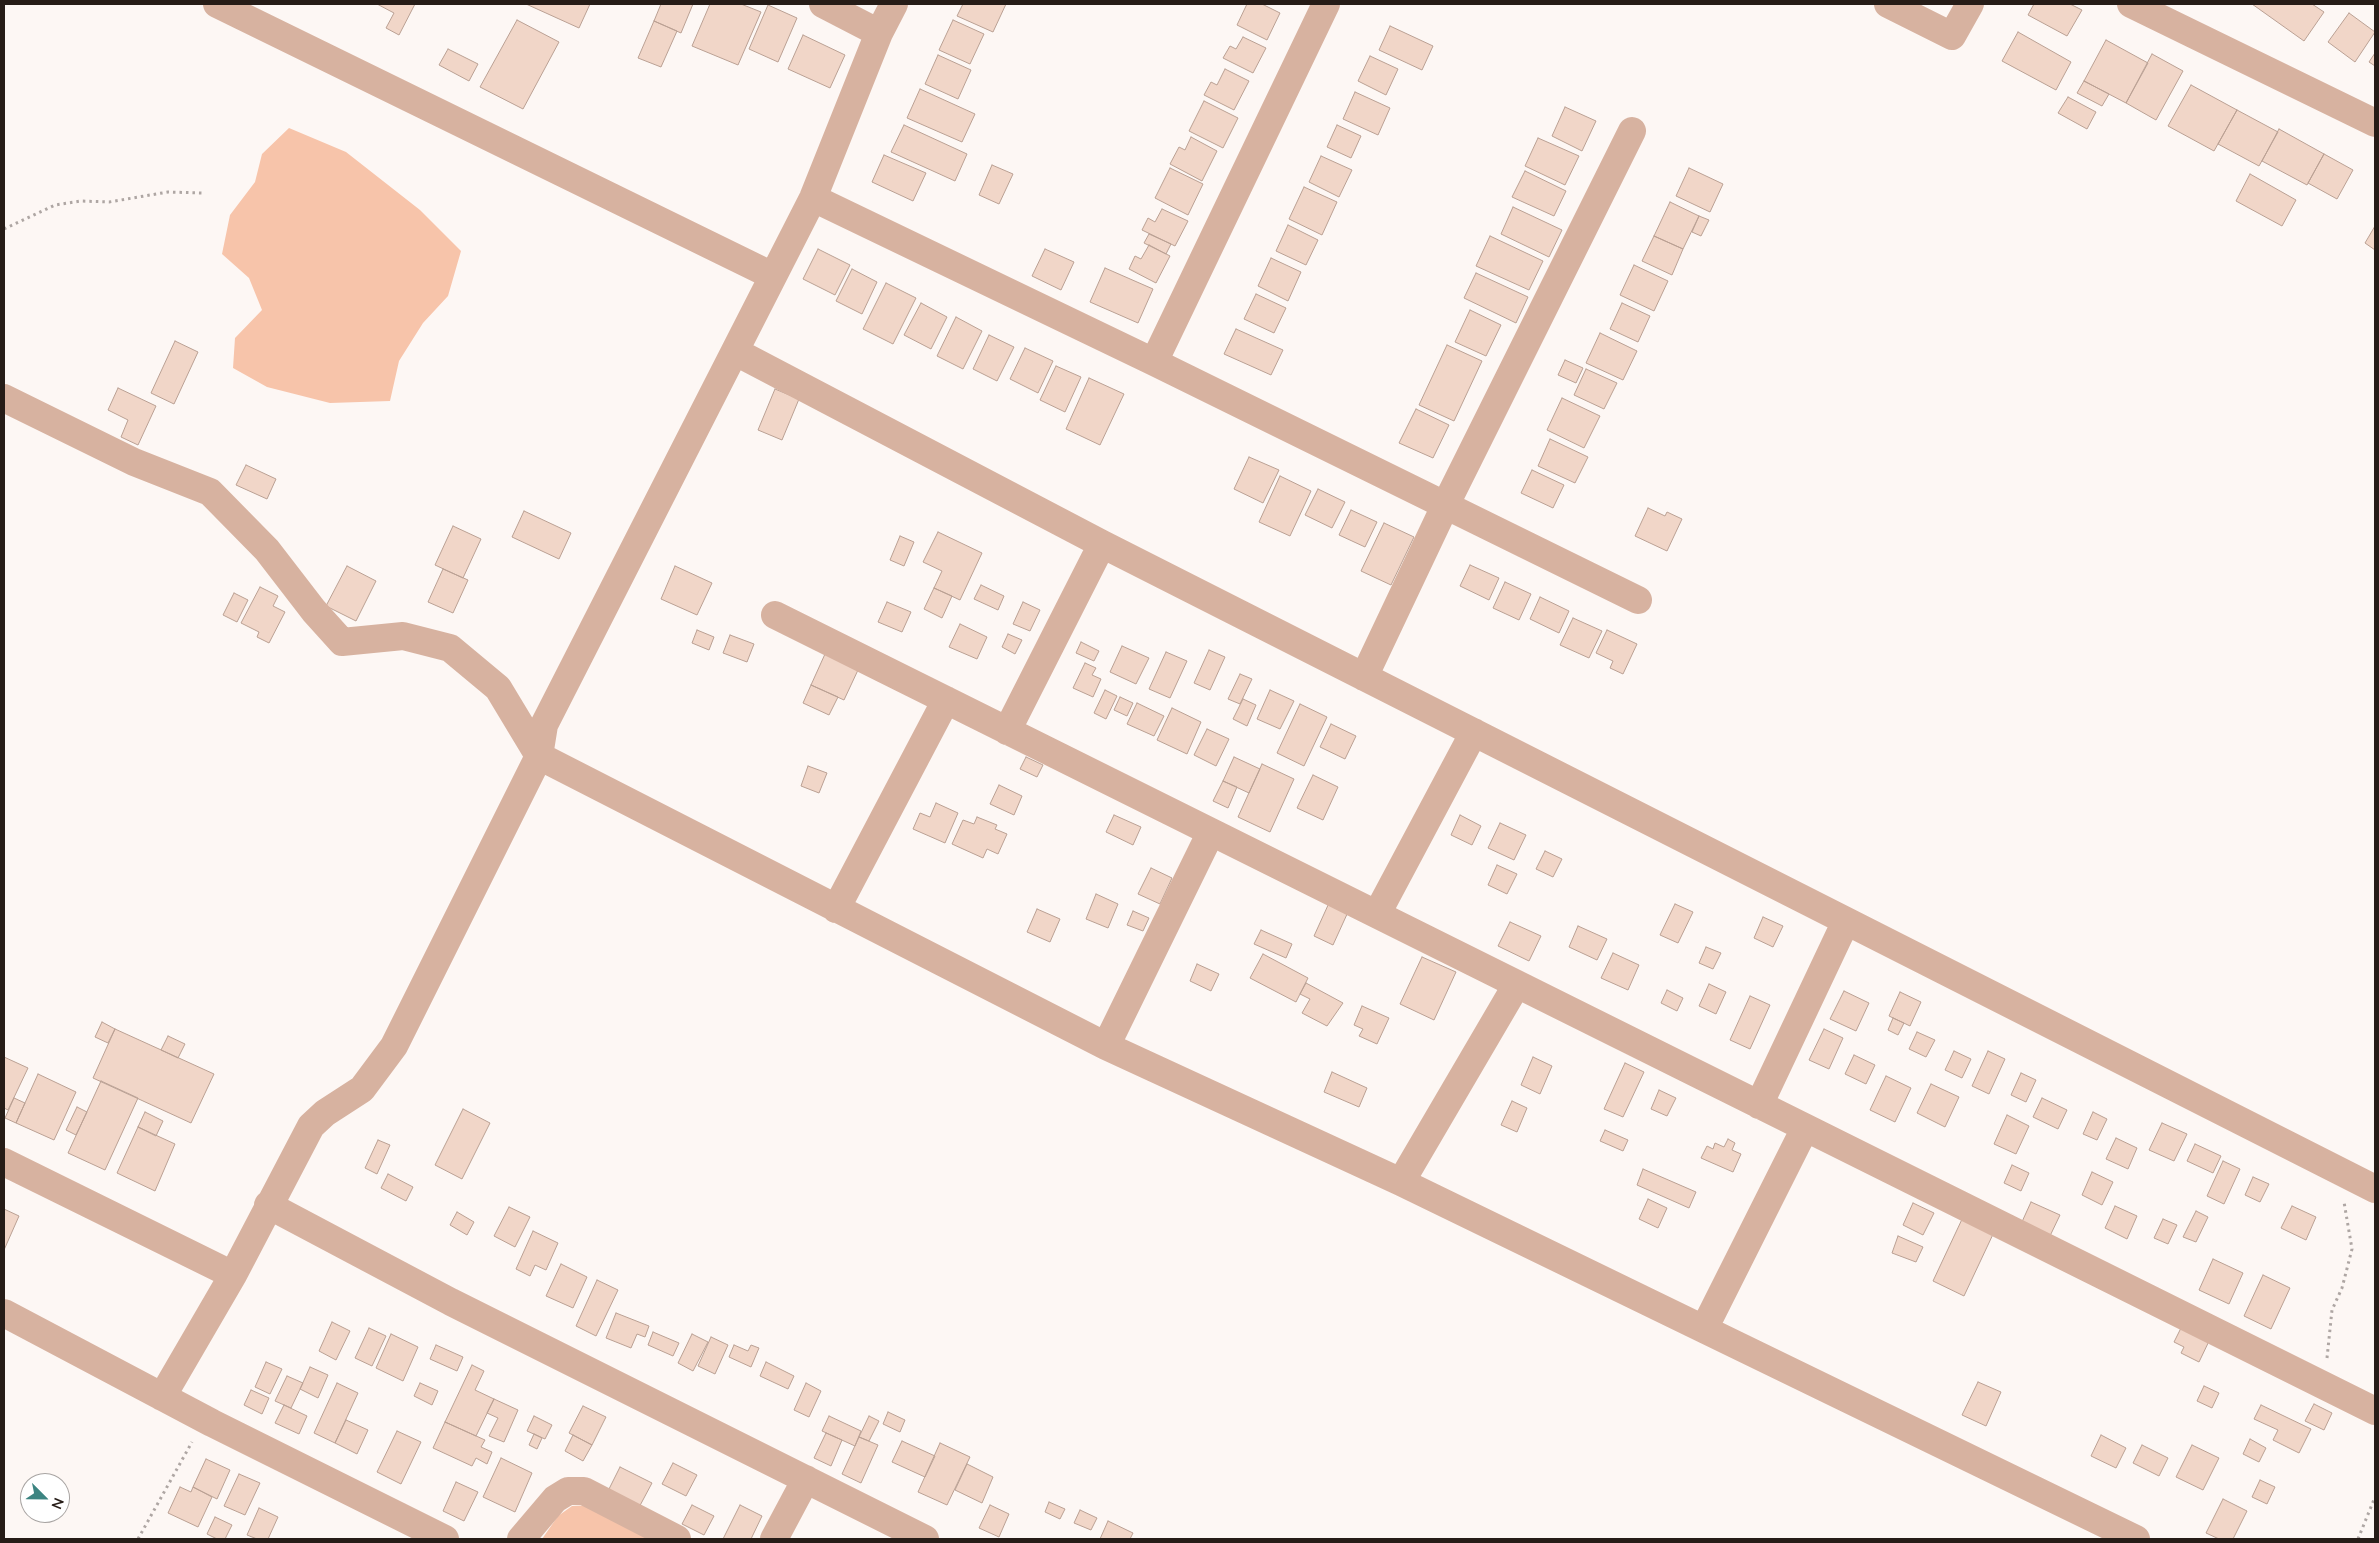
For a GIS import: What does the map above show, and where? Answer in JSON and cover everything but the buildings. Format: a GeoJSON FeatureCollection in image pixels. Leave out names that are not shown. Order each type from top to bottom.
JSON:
{"type":"FeatureCollection","features":[{"type":"Feature","properties":{"kind":"street"},"geometry":{"type":"LineString","coordinates":[[217,4],[773,276]]}},
{"type":"Feature","properties":{"kind":"street"},"geometry":{"type":"LineString","coordinates":[[823,4],[879,33]]}},
{"type":"Feature","properties":{"kind":"street"},"geometry":{"type":"LineString","coordinates":[[162,1397],[233,1274],[311,1126],[325,1113],[362,1089],[394,1046],[539,756],[544,725],[814,198],[879,33],[894,4]]}},
{"type":"Feature","properties":{"kind":"street"},"geometry":{"type":"LineString","coordinates":[[1154,362],[1326,4]]}},
{"type":"Feature","properties":{"kind":"street"},"geometry":{"type":"LineString","coordinates":[[1888,4],[1952,36],[1970,4]]}},
{"type":"Feature","properties":{"kind":"street"},"geometry":{"type":"LineString","coordinates":[[2131,4],[2375,123]]}},
{"type":"Feature","properties":{"kind":"street"},"geometry":{"type":"LineString","coordinates":[[1364,676],[1632,130]]}},
{"type":"Feature","properties":{"kind":"street"},"geometry":{"type":"LineString","coordinates":[[814,198],[1154,362],[1638,600]]}},
{"type":"Feature","properties":{"kind":"street"},"geometry":{"type":"LineString","coordinates":[[736,352],[1102,544],[2375,1189]]}},
{"type":"Feature","properties":{"kind":"street"},"geometry":{"type":"LineString","coordinates":[[4,398],[134,462],[210,492],[267,550],[314,611],[342,642],[403,636],[450,648],[498,688],[539,756],[1106,1046],[1401,1182],[2136,1539]]}},
{"type":"Feature","properties":{"kind":"street"},"geometry":{"type":"LineString","coordinates":[[1007,731],[1102,544]]}},
{"type":"Feature","properties":{"kind":"street"},"geometry":{"type":"LineString","coordinates":[[775,615],[2375,1411]]}},
{"type":"Feature","properties":{"kind":"street"},"geometry":{"type":"LineString","coordinates":[[836,909],[946,700]]}},
{"type":"Feature","properties":{"kind":"street"},"geometry":{"type":"LineString","coordinates":[[1377,914],[1474,732]]}},
{"type":"Feature","properties":{"kind":"street"},"geometry":{"type":"LineString","coordinates":[[1106,1046],[1211,832]]}},
{"type":"Feature","properties":{"kind":"street"},"geometry":{"type":"LineString","coordinates":[[1759,1104],[1846,921]]}},
{"type":"Feature","properties":{"kind":"street"},"geometry":{"type":"LineString","coordinates":[[1401,1182],[1517,984]]}},
{"type":"Feature","properties":{"kind":"street"},"geometry":{"type":"LineString","coordinates":[[1704,1328],[1805,1128]]}},
{"type":"Feature","properties":{"kind":"street"},"geometry":{"type":"LineString","coordinates":[[4,1162],[233,1274]]}},
{"type":"Feature","properties":{"kind":"street"},"geometry":{"type":"LineString","coordinates":[[268,1205],[451,1302],[925,1539]]}},
{"type":"Feature","properties":{"kind":"street"},"geometry":{"type":"LineString","coordinates":[[4,1313],[162,1397],[445,1539]]}},
{"type":"Feature","properties":{"kind":"street"},"geometry":{"type":"LineString","coordinates":[[774,1539],[806,1479]]}},
{"type":"Feature","properties":{"kind":"street"},"geometry":{"type":"LineString","coordinates":[[521,1539],[555,1499],[568,1491],[584,1491],[677,1539]]}},
{"type":"Feature","properties":{"kind":"path"},"geometry":{"type":"LineString","coordinates":[[4,229],[55,205],[81,201],[109,202],[168,192],[203,193]]}},
{"type":"Feature","properties":{"kind":"path"},"geometry":{"type":"LineString","coordinates":[[2332,1365],[2327,1358],[2332,1310],[2342,1288],[2352,1249],[2342,1188],[2334,1168]]}},
{"type":"Feature","properties":{"kind":"path"},"geometry":{"type":"LineString","coordinates":[[138,1539],[205,1419]]}},
{"type":"Feature","properties":{"kind":"path"},"geometry":{"type":"LineString","coordinates":[[2358,1539],[2375,1497]]}},
{"type":"Feature","properties":{"kind":"shaded area"},"geometry":{"type":"Polygon","coordinates":[[[289,128],[346,152],[420,210],[461,251],[448,296],[423,323],[399,361],[390,401],[330,403],[267,387],[233,368],[235,338],[262,310],[249,278],[222,254],[230,215],[255,182],[262,154],[289,128]]]}},
{"type":"Feature","properties":{"kind":"shaded area"},"geometry":{"type":"Polygon","coordinates":[[[591,1505],[656,1539],[542,1539],[558,1516],[572,1506],[591,1505]]]}}]}
